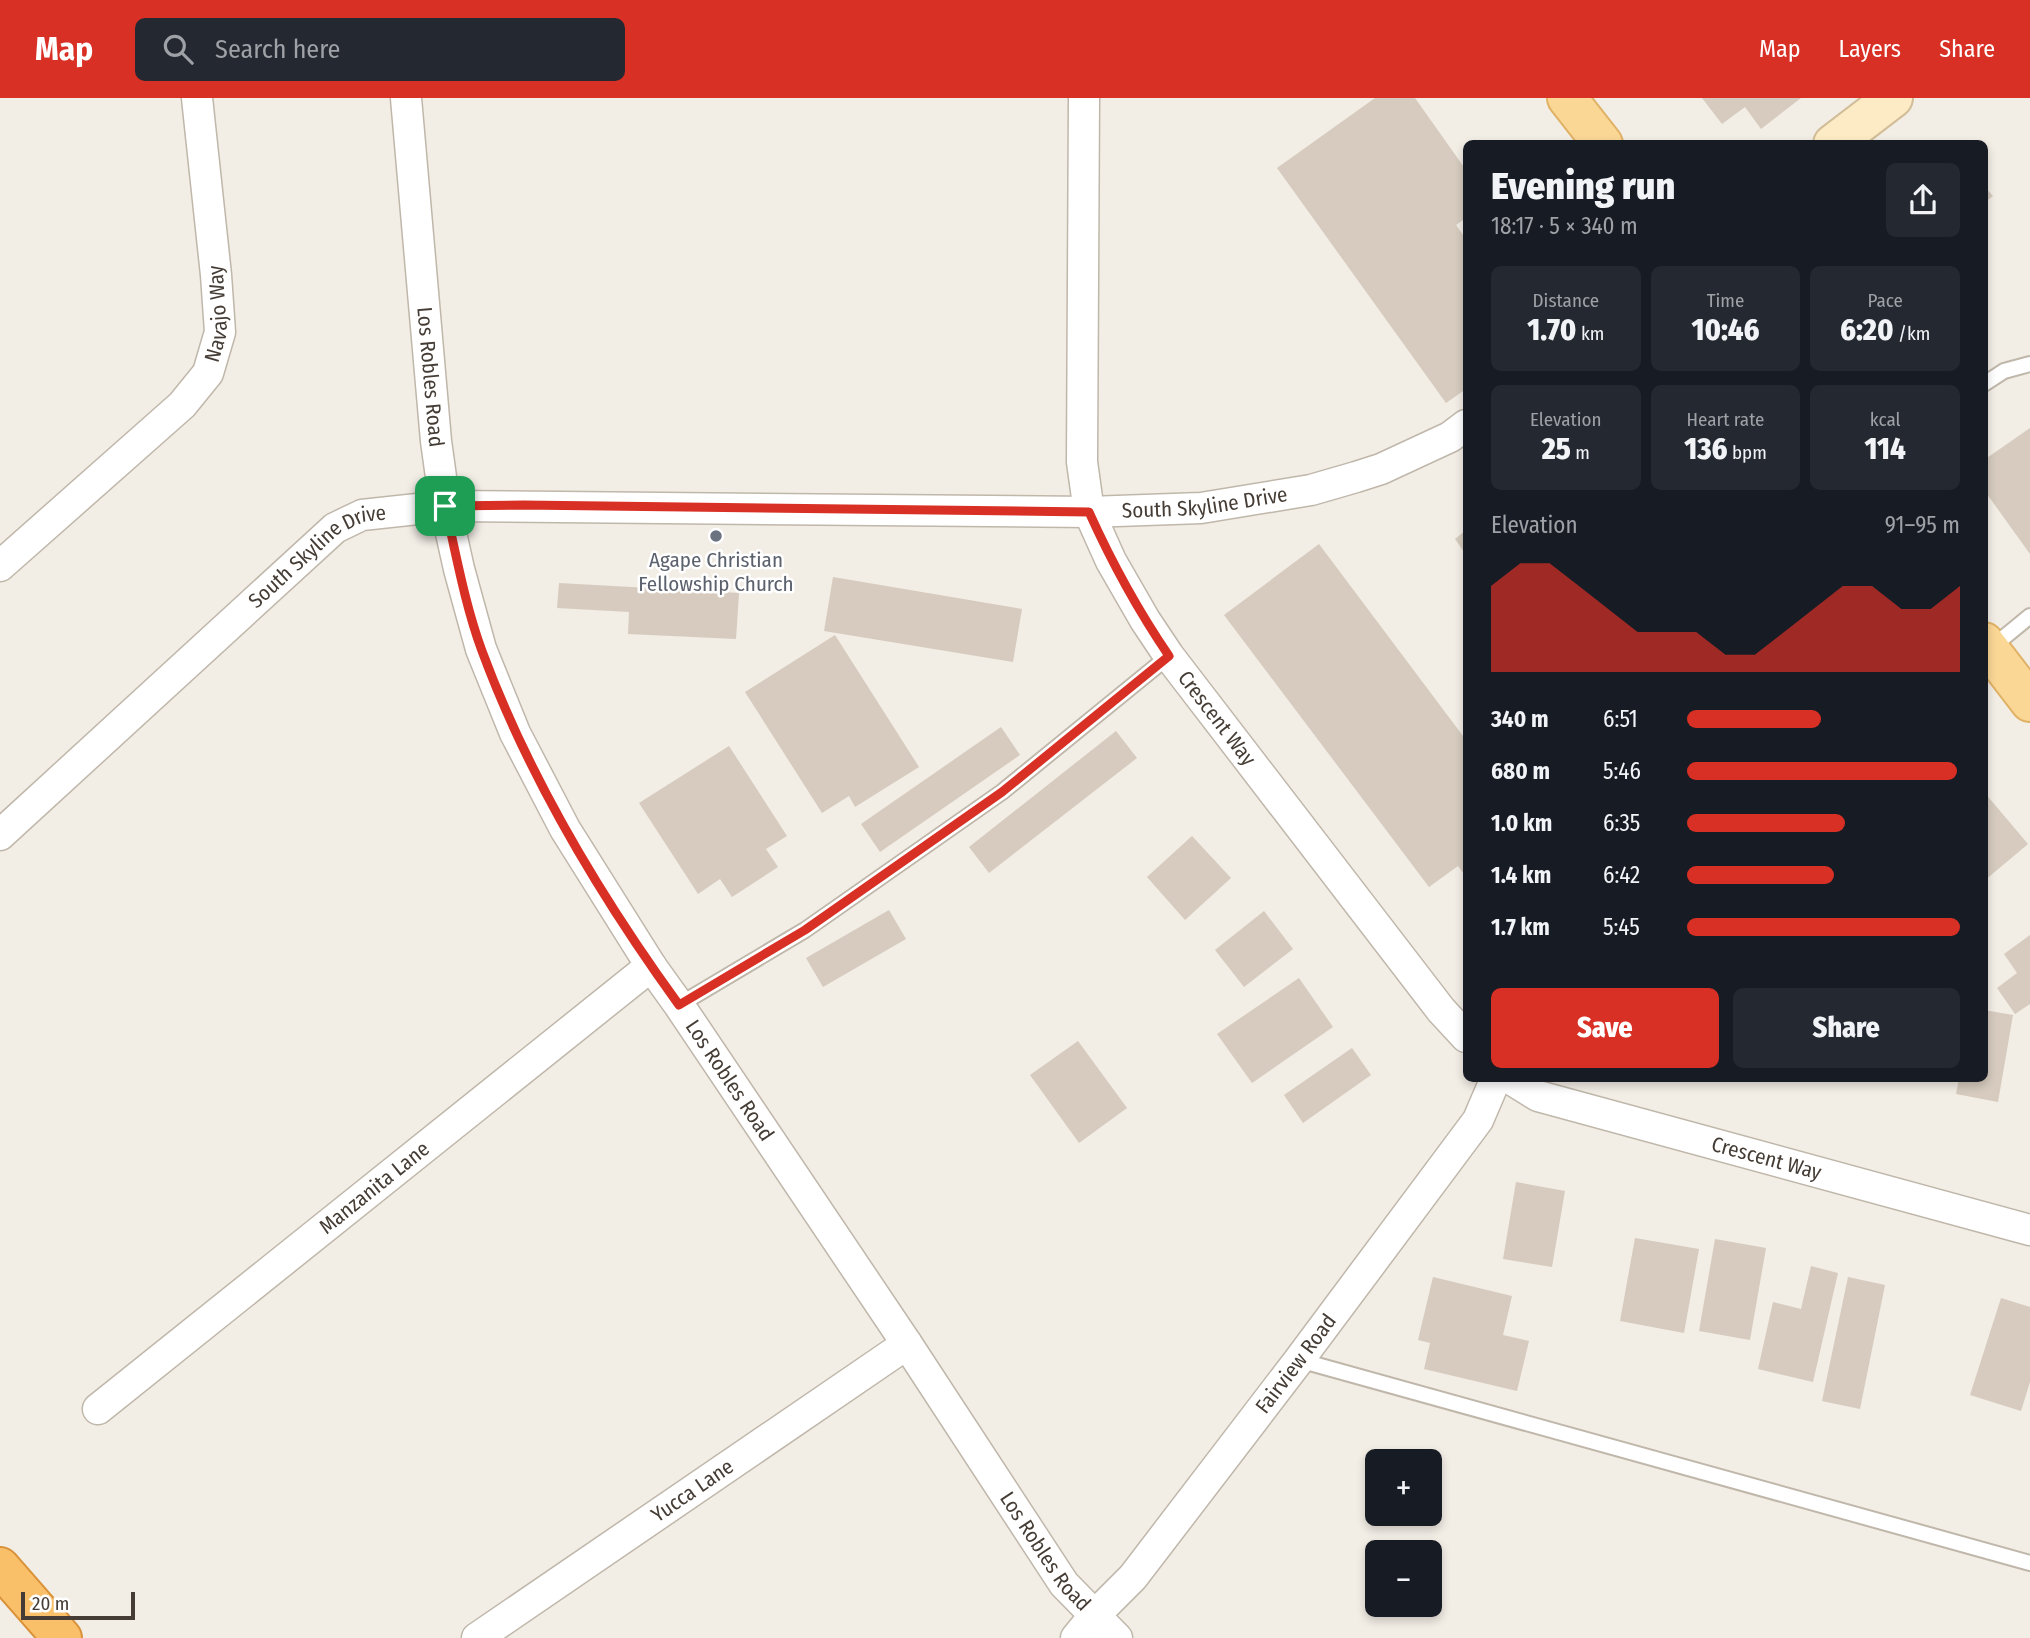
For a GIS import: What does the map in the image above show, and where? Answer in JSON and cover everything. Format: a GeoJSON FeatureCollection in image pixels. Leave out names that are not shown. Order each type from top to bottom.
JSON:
{"type":"FeatureCollection","features":[{"type":"Feature","properties":{"kind":"highway"},"geometry":{"type":"LineString","coordinates":[[0,1567],[62,1638]]}},
{"type":"Feature","properties":{"kind":"highway"},"geometry":{"type":"LineString","coordinates":[[30,1601],[75,1638]]}},
{"type":"Feature","properties":{"kind":"main road"},"geometry":{"type":"LineString","coordinates":[[1567,98],[1600,140]]}},
{"type":"Feature","properties":{"kind":"main road"},"geometry":{"type":"LineString","coordinates":[[1988,646],[2030,702]]}},
{"type":"Feature","properties":{"kind":"street","name":"Navajo Way"},"geometry":{"type":"LineString","coordinates":[[0,566],[182,405],[208,373],[220,332],[197,98]]}},
{"type":"Feature","properties":{"kind":"street","name":"Los Robles Road"},"geometry":{"type":"LineString","coordinates":[[406,98],[436,441],[445,506],[481,649],[515,733],[565,829],[651,966],[1065,1584],[1085,1627],[1117,1638]]}},
{"type":"Feature","properties":{"kind":"street","name":"Crescent Way"},"geometry":{"type":"LineString","coordinates":[[1084,98],[1082,462],[1089,512],[1111,562],[1169,656],[1441,1010],[1463,1034]]}},
{"type":"Feature","properties":{"kind":"street"},"geometry":{"type":"LineString","coordinates":[[1838,140],[1893,98]]}},
{"type":"Feature","properties":{"kind":"street","name":"South Skyline Drive"},"geometry":{"type":"LineString","coordinates":[[0,835],[335,528],[362,514],[445,506],[1089,512],[1201,508],[1311,490],[1381,469],[1450,438],[1463,427]]}},
{"type":"Feature","properties":{"kind":"street","name":"Manzanita Lane"},"geometry":{"type":"LineString","coordinates":[[98,1409],[651,966]]}},
{"type":"Feature","properties":{"kind":"street","name":"Fairview Road"},"geometry":{"type":"LineString","coordinates":[[1085,1627],[1133,1577],[1299,1360],[1478,1120],[1494,1082]]}},
{"type":"Feature","properties":{"kind":"street","name":"Crescent Way"},"geometry":{"type":"LineString","coordinates":[[1515,1082],[1538,1096],[2030,1230]]}},
{"type":"Feature","properties":{"kind":"street","name":"Yucca Lane"},"geometry":{"type":"LineString","coordinates":[[477,1638],[907,1345]]}},
{"type":"Feature","properties":{"kind":"lane"},"geometry":{"type":"LineString","coordinates":[[1988,381],[2004,371],[2030,364]]}},
{"type":"Feature","properties":{"kind":"lane"},"geometry":{"type":"LineString","coordinates":[[1988,644],[2030,616]]}},
{"type":"Feature","properties":{"kind":"lane"},"geometry":{"type":"LineString","coordinates":[[679,1005],[805,930],[1002,792],[1169,656]]}},
{"type":"Feature","properties":{"kind":"lane"},"geometry":{"type":"LineString","coordinates":[[1299,1360],[2030,1563]]}},
{"type":"Feature","properties":{"kind":"building"},"geometry":{"type":"Polygon","coordinates":[[[1375,98],[1415,98],[1463,166],[1463,220],[1456,225],[1463,235],[1463,391],[1446,403],[1277,168],[1375,98]]]}},
{"type":"Feature","properties":{"kind":"building"},"geometry":{"type":"Polygon","coordinates":[[[1702,98],[1801,98],[1761,129],[1745,107],[1722,124],[1702,98]]]}},
{"type":"Feature","properties":{"kind":"building"},"geometry":{"type":"Polygon","coordinates":[[[2030,428],[2030,554],[1988,496],[1988,457],[2030,428]]]}},
{"type":"Feature","properties":{"kind":"building"},"geometry":{"type":"Polygon","coordinates":[[[1463,532],[1463,551],[1455,539],[1463,532]]]}},
{"type":"Feature","properties":{"kind":"building"},"geometry":{"type":"Polygon","coordinates":[[[1319,544],[1463,736],[1463,873],[1458,866],[1429,887],[1224,615],[1319,544]]]}},
{"type":"Feature","properties":{"kind":"building"},"geometry":{"type":"Polygon","coordinates":[[[833,577],[1022,609],[1013,662],[824,631],[833,577]]]}},
{"type":"Feature","properties":{"kind":"building"},"geometry":{"type":"Polygon","coordinates":[[[559,583],[739,593],[736,639],[628,634],[629,612],[557,608],[559,583]]]}},
{"type":"Feature","properties":{"kind":"building"},"geometry":{"type":"Polygon","coordinates":[[[835,635],[919,767],[855,807],[849,796],[822,813],[745,692],[835,635]]]}},
{"type":"Feature","properties":{"kind":"building"},"geometry":{"type":"Polygon","coordinates":[[[1001,727],[1020,755],[880,852],[861,824],[1001,727]]]}},
{"type":"Feature","properties":{"kind":"building"},"geometry":{"type":"Polygon","coordinates":[[[1116,731],[1137,758],[989,873],[969,847],[1116,731]]]}},
{"type":"Feature","properties":{"kind":"building"},"geometry":{"type":"Polygon","coordinates":[[[729,746],[787,836],[766,849],[778,867],[732,897],[720,879],[698,894],[639,803],[729,746]]]}},
{"type":"Feature","properties":{"kind":"building"},"geometry":{"type":"Polygon","coordinates":[[[1988,797],[2028,844],[1988,878],[1988,797]]]}},
{"type":"Feature","properties":{"kind":"building"},"geometry":{"type":"Polygon","coordinates":[[[1192,836],[1231,878],[1185,920],[1147,877],[1192,836]]]}},
{"type":"Feature","properties":{"kind":"building"},"geometry":{"type":"Polygon","coordinates":[[[889,910],[906,939],[823,987],[806,958],[889,910]]]}},
{"type":"Feature","properties":{"kind":"building"},"geometry":{"type":"Polygon","coordinates":[[[1264,911],[1293,949],[1244,987],[1215,950],[1264,911]]]}},
{"type":"Feature","properties":{"kind":"building"},"geometry":{"type":"Polygon","coordinates":[[[2030,935],[2030,1004],[2015,1014],[1997,988],[2017,973],[2004,954],[2030,935]]]}},
{"type":"Feature","properties":{"kind":"building"},"geometry":{"type":"Polygon","coordinates":[[[1299,978],[1333,1027],[1252,1083],[1217,1034],[1299,978]]]}},
{"type":"Feature","properties":{"kind":"building"},"geometry":{"type":"Polygon","coordinates":[[[1988,1011],[2013,1015],[1998,1102],[1956,1094],[1958,1082],[1988,1082],[1988,1011]]]}},
{"type":"Feature","properties":{"kind":"building"},"geometry":{"type":"Polygon","coordinates":[[[1078,1041],[1127,1108],[1079,1143],[1030,1075],[1078,1041]]]}},
{"type":"Feature","properties":{"kind":"building"},"geometry":{"type":"Polygon","coordinates":[[[1352,1048],[1371,1075],[1303,1123],[1284,1095],[1352,1048]]]}},
{"type":"Feature","properties":{"kind":"building"},"geometry":{"type":"Polygon","coordinates":[[[1516,1182],[1565,1191],[1552,1267],[1503,1259],[1516,1182]]]}},
{"type":"Feature","properties":{"kind":"building"},"geometry":{"type":"Polygon","coordinates":[[[1635,1238],[1699,1249],[1684,1333],[1620,1321],[1635,1238]]]}},
{"type":"Feature","properties":{"kind":"building"},"geometry":{"type":"Polygon","coordinates":[[[1715,1239],[1766,1248],[1750,1340],[1699,1331],[1715,1239]]]}},
{"type":"Feature","properties":{"kind":"building"},"geometry":{"type":"Polygon","coordinates":[[[1811,1266],[1838,1273],[1813,1382],[1758,1369],[1773,1302],[1801,1309],[1811,1266]]]}},
{"type":"Feature","properties":{"kind":"building"},"geometry":{"type":"Polygon","coordinates":[[[1433,1277],[1512,1296],[1503,1335],[1529,1341],[1517,1391],[1424,1369],[1430,1343],[1418,1340],[1433,1277]]]}},
{"type":"Feature","properties":{"kind":"building"},"geometry":{"type":"Polygon","coordinates":[[[1848,1277],[1885,1285],[1860,1409],[1822,1401],[1848,1277]]]}},
{"type":"Feature","properties":{"kind":"building"},"geometry":{"type":"Polygon","coordinates":[[[2001,1298],[2030,1307],[2030,1382],[2021,1411],[1970,1395],[2001,1298]]]}},
{"type":"Feature","properties":{"kind":"place","name":"Agape Christian Fellowship Church"},"geometry":{"type":"Point","coordinates":[716,536]}},
{"type":"Feature","properties":{"kind":"route"},"geometry":{"type":"LineString","coordinates":[[445,506],[1089,512],[1111,562],[1169,656],[1002,792],[805,930],[679,1005],[651,966],[565,829],[515,733],[481,649],[445,506]]}}]}
